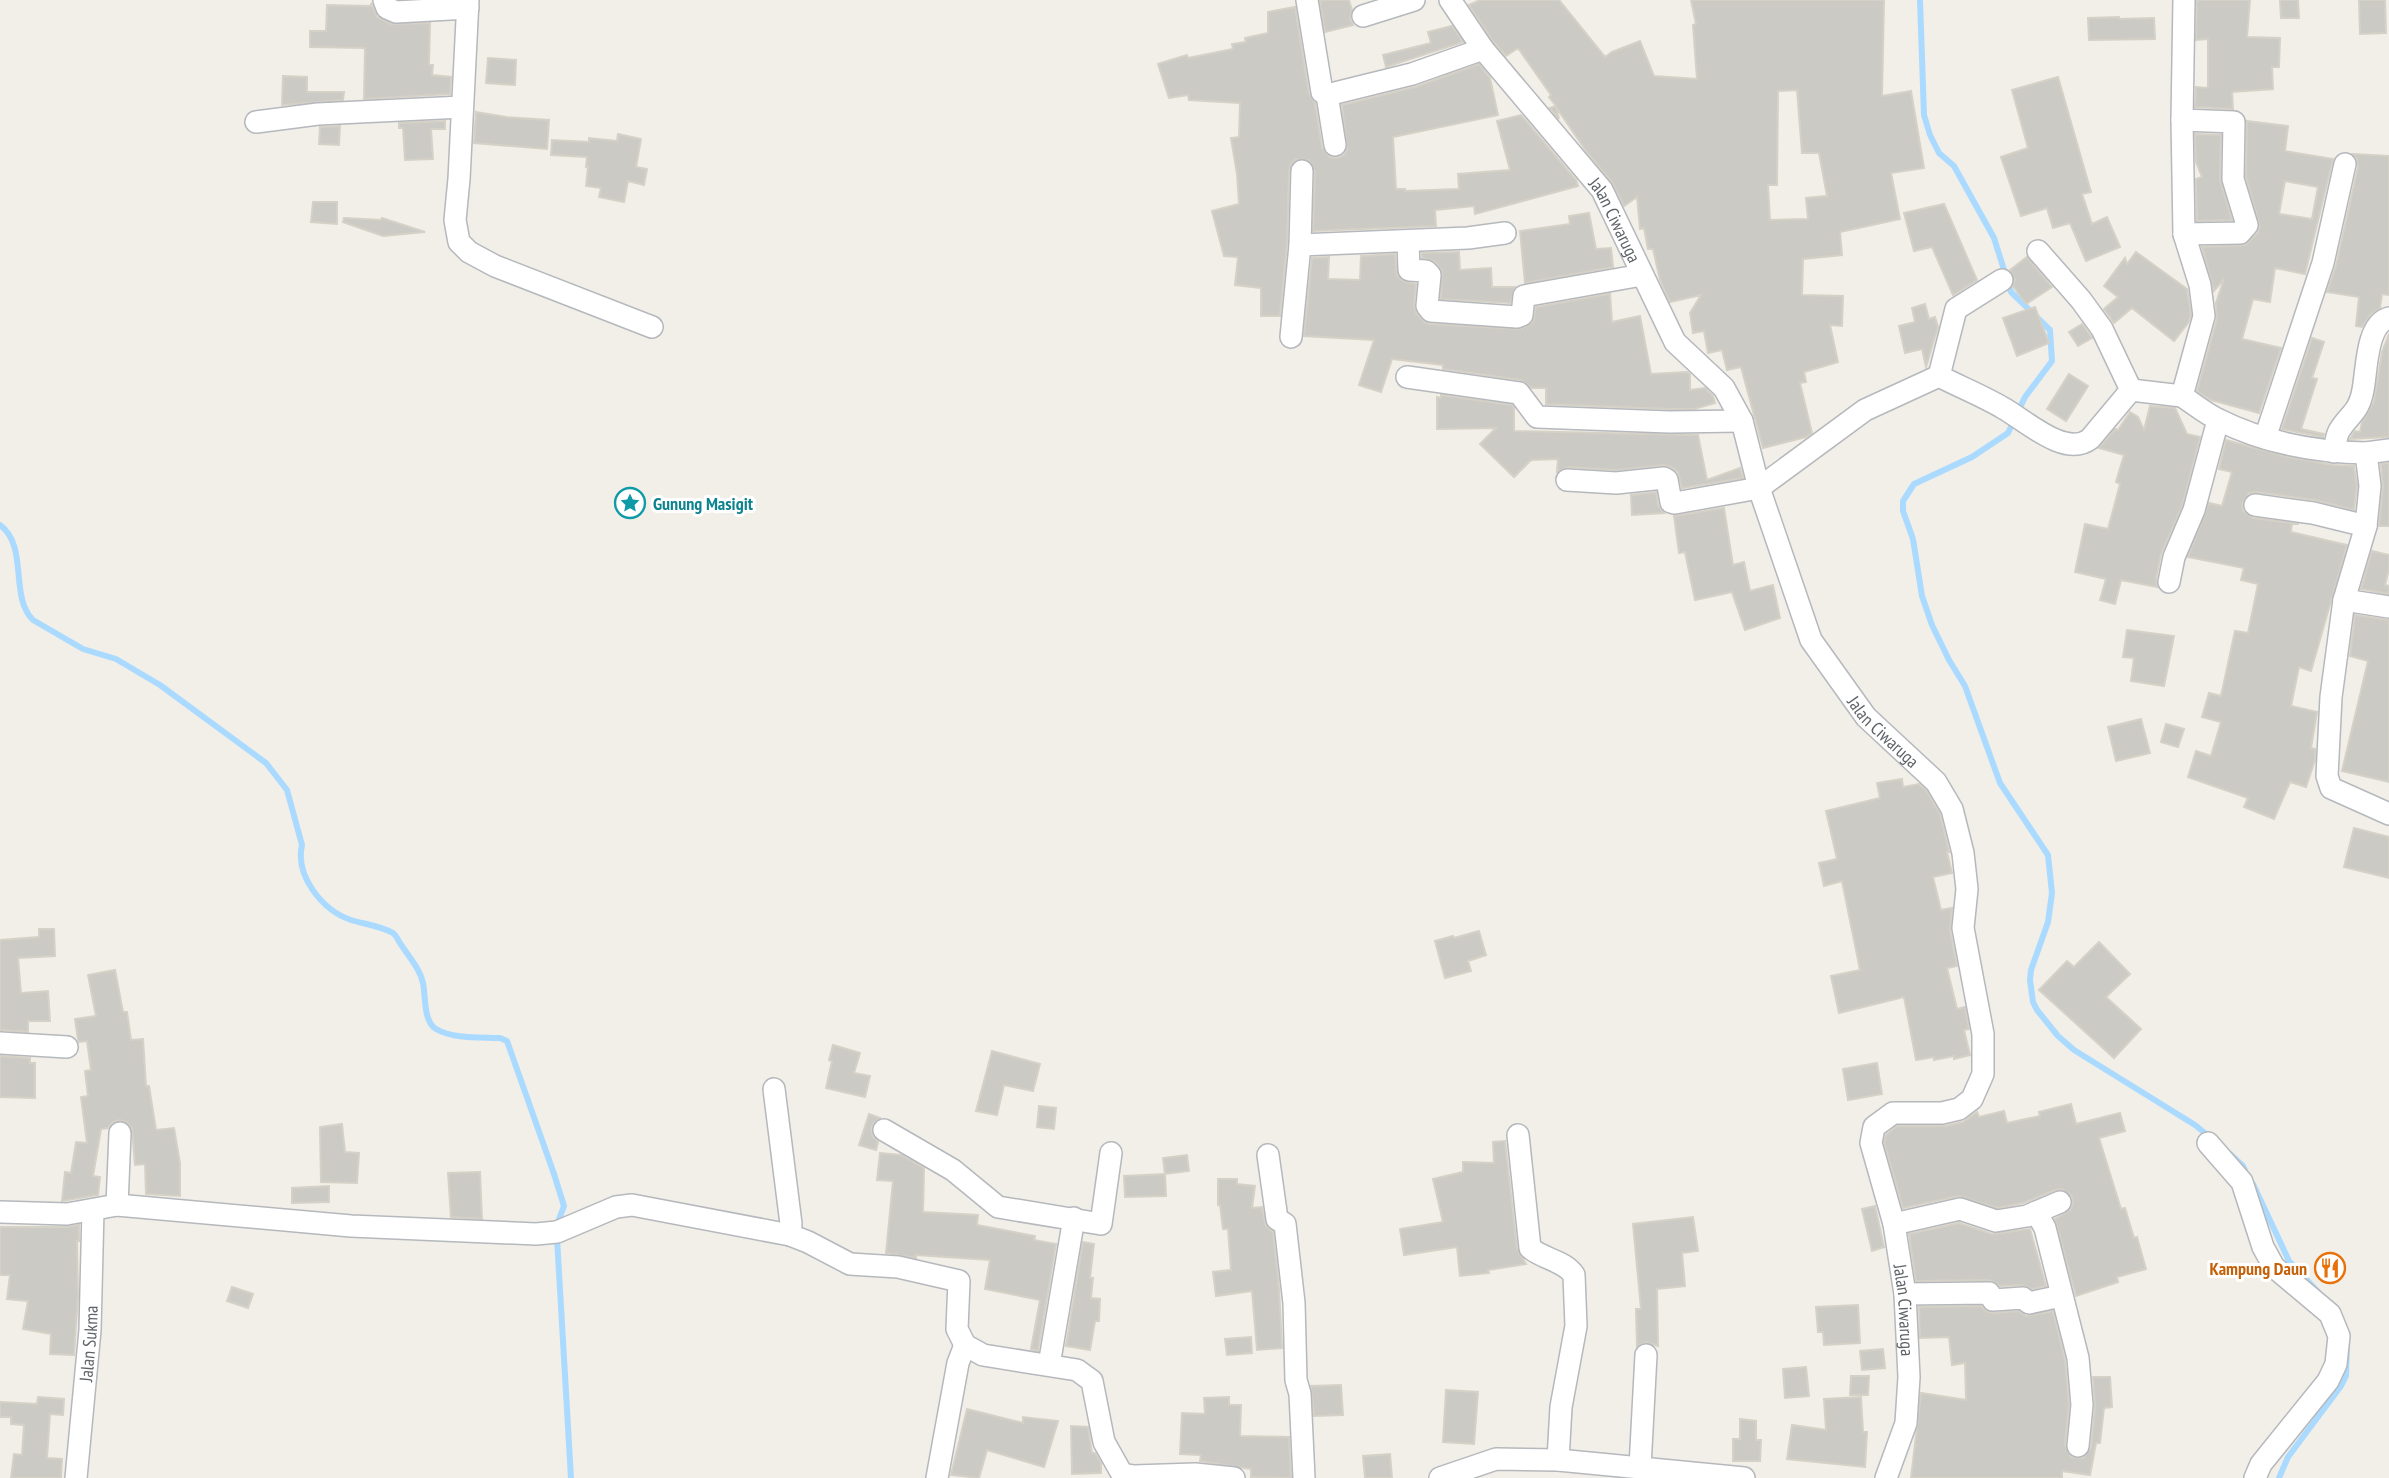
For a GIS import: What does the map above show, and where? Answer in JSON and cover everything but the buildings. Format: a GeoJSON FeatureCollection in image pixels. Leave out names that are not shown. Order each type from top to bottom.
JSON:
{"type":"FeatureCollection","features":[{"type":"Feature","properties":{"kind":"street"},"geometry":{"type":"LineString","coordinates":[[384,0],[387,8],[396,12],[468,4],[454,220],[458,242],[469,252],[495,266],[652,327]]}},
{"type":"Feature","properties":{"kind":"street"},"geometry":{"type":"LineString","coordinates":[[1307,0],[1322,92],[1327,95],[1412,74],[1483,49]]}},
{"type":"Feature","properties":{"kind":"street"},"geometry":{"type":"LineString","coordinates":[[1363,16],[1414,0]]}},
{"type":"Feature","properties":{"kind":"street","name":"Jalan Ciwaruga"},"geometry":{"type":"LineString","coordinates":[[1451,0],[1483,49],[1602,190],[1675,342],[1724,388],[1742,421],[1759,488],[1811,640],[1866,717],[1936,782],[1952,809],[1963,852],[1967,889],[1964,928],[1983,1034],[1983,1074],[1972,1099],[1959,1109],[1942,1113],[1893,1113],[1874,1127],[1871,1143],[1894,1224],[1905,1294],[1909,1377],[1906,1423],[1886,1478]]}},
{"type":"Feature","properties":{"kind":"street"},"geometry":{"type":"LineString","coordinates":[[2182,396],[2204,316],[2200,285],[2184,234],[2184,0]]}},
{"type":"Feature","properties":{"kind":"street"},"geometry":{"type":"LineString","coordinates":[[1327,95],[1335,145]]}},
{"type":"Feature","properties":{"kind":"street"},"geometry":{"type":"LineString","coordinates":[[256,122],[318,114],[462,107]]}},
{"type":"Feature","properties":{"kind":"street"},"geometry":{"type":"LineString","coordinates":[[2182,120],[2234,122],[2233,179],[2246,225],[2240,233],[2184,234]]}},
{"type":"Feature","properties":{"kind":"street"},"geometry":{"type":"LineString","coordinates":[[2265,438],[2323,263],[2345,164]]}},
{"type":"Feature","properties":{"kind":"street"},"geometry":{"type":"LineString","coordinates":[[1291,337],[1300,245],[1302,171]]}},
{"type":"Feature","properties":{"kind":"street"},"geometry":{"type":"LineString","coordinates":[[1300,245],[1468,238],[1505,233]]}},
{"type":"Feature","properties":{"kind":"street"},"geometry":{"type":"LineString","coordinates":[[1408,241],[1409,270],[1426,271],[1430,275],[1427,306],[1431,312],[1517,317],[1522,315],[1524,296],[1643,275]]}},
{"type":"Feature","properties":{"kind":"street"},"geometry":{"type":"LineString","coordinates":[[2038,251],[2081,300],[2102,329],[2131,390]]}},
{"type":"Feature","properties":{"kind":"street"},"geometry":{"type":"LineString","coordinates":[[1939,376],[1956,309],[2002,280]]}},
{"type":"Feature","properties":{"kind":"street"},"geometry":{"type":"LineString","coordinates":[[2334,452],[2339,432],[2357,410],[2363,394],[2373,332],[2382,320],[2389,318]]}},
{"type":"Feature","properties":{"kind":"street"},"geometry":{"type":"LineString","coordinates":[[1939,376],[2004,408],[2046,437],[2073,446],[2090,439],[2131,390]]}},
{"type":"Feature","properties":{"kind":"street"},"geometry":{"type":"LineString","coordinates":[[1567,480],[1616,483],[1664,478],[1667,480],[1671,502],[1675,503],[1759,488],[1865,410],[1939,376]]}},
{"type":"Feature","properties":{"kind":"street"},"geometry":{"type":"LineString","coordinates":[[1407,377],[1519,393],[1537,417],[1669,422],[1742,421]]}},
{"type":"Feature","properties":{"kind":"street"},"geometry":{"type":"LineString","coordinates":[[2131,390],[2182,396],[2218,420],[2265,438],[2334,452],[2366,453],[2389,450]]}},
{"type":"Feature","properties":{"kind":"street"},"geometry":{"type":"LineString","coordinates":[[2169,582],[2174,558],[2194,510],[2218,420]]}},
{"type":"Feature","properties":{"kind":"street"},"geometry":{"type":"LineString","coordinates":[[2366,453],[2370,486],[2366,526],[2344,600],[2331,698],[2328,776],[2331,788],[2389,814]]}},
{"type":"Feature","properties":{"kind":"street"},"geometry":{"type":"LineString","coordinates":[[2255,505],[2313,513],[2366,526]]}},
{"type":"Feature","properties":{"kind":"street"},"geometry":{"type":"LineString","coordinates":[[2344,600],[2389,607]]}},
{"type":"Feature","properties":{"kind":"street"},"geometry":{"type":"LineString","coordinates":[[0,1043],[67,1047]]}},
{"type":"Feature","properties":{"kind":"street"},"geometry":{"type":"LineString","coordinates":[[774,1089],[791,1224],[790,1235]]}},
{"type":"Feature","properties":{"kind":"street"},"geometry":{"type":"LineString","coordinates":[[884,1130],[953,1170],[998,1206],[1101,1224],[1111,1153]]}},
{"type":"Feature","properties":{"kind":"street"},"geometry":{"type":"LineString","coordinates":[[117,1205],[120,1133]]}},
{"type":"Feature","properties":{"kind":"street"},"geometry":{"type":"LineString","coordinates":[[1518,1135],[1530,1248],[1570,1269],[1574,1275],[1576,1326],[1561,1407],[1558,1460]]}},
{"type":"Feature","properties":{"kind":"street"},"geometry":{"type":"LineString","coordinates":[[2208,1143],[2242,1182],[2263,1247],[2274,1267],[2330,1314],[2339,1336],[2336,1364],[2328,1381],[2261,1464],[2255,1478]]}},
{"type":"Feature","properties":{"kind":"street"},"geometry":{"type":"LineString","coordinates":[[1268,1155],[1277,1219],[1285,1224],[1294,1303],[1296,1380],[1300,1394],[1304,1478]]}},
{"type":"Feature","properties":{"kind":"street"},"geometry":{"type":"LineString","coordinates":[[1894,1224],[1949,1209],[1960,1209],[1996,1221],[2027,1216],[2060,1202]]}},
{"type":"Feature","properties":{"kind":"street"},"geometry":{"type":"LineString","coordinates":[[0,1212],[67,1214],[117,1205],[351,1226],[536,1234],[557,1231],[617,1207],[632,1205],[790,1235],[849,1264],[898,1267],[959,1280],[957,1329],[965,1345],[983,1355],[1077,1370],[1092,1381],[1104,1442],[1122,1474],[1195,1474],[1234,1478]]}},
{"type":"Feature","properties":{"kind":"street","name":"Jalan Sukma"},"geometry":{"type":"LineString","coordinates":[[76,1478],[90,1331],[93,1210]]}},
{"type":"Feature","properties":{"kind":"street"},"geometry":{"type":"LineString","coordinates":[[2036,1212],[2045,1228],[2078,1358],[2082,1405],[2078,1446]]}},
{"type":"Feature","properties":{"kind":"street"},"geometry":{"type":"LineString","coordinates":[[1049,1365],[1074,1218]]}},
{"type":"Feature","properties":{"kind":"street"},"geometry":{"type":"LineString","coordinates":[[1905,1294],[1989,1293],[1993,1300],[2022,1298],[2029,1303],[2062,1296]]}},
{"type":"Feature","properties":{"kind":"street"},"geometry":{"type":"LineString","coordinates":[[937,1478],[958,1363],[965,1345]]}},
{"type":"Feature","properties":{"kind":"street"},"geometry":{"type":"LineString","coordinates":[[1640,1467],[1646,1355]]}},
{"type":"Feature","properties":{"kind":"street"},"geometry":{"type":"LineString","coordinates":[[1440,1478],[1496,1459],[1558,1460],[1744,1478]]}},
{"type":"Feature","properties":{"kind":"waterway"},"geometry":{"type":"LineString","coordinates":[[1920,0],[1924,115],[1930,135],[1939,153],[1954,166],[1994,238],[2011,292],[2050,330],[2052,361],[2025,397],[2008,433],[1972,457],[1914,484],[1903,501],[1903,511],[1913,539],[1922,596],[1932,625],[1965,686],[2000,783],[2048,855],[2052,893],[2048,922],[2030,980],[2037,1010],[2058,1036],[2074,1050],[2195,1125],[2211,1138]]}},
{"type":"Feature","properties":{"kind":"waterway"},"geometry":{"type":"LineString","coordinates":[[0,525],[9,534],[14,546],[22,598],[33,620],[83,649],[116,659],[160,685],[266,763],[287,790],[302,845],[303,868],[307,880],[321,900],[340,915],[394,934],[420,973],[427,1015],[436,1029],[458,1036],[500,1038],[507,1041],[564,1206],[556,1227]]}},
{"type":"Feature","properties":{"kind":"waterway"},"geometry":{"type":"LineString","coordinates":[[2230,1154],[2243,1166],[2247,1175]]}},
{"type":"Feature","properties":{"kind":"waterway"},"geometry":{"type":"LineString","coordinates":[[2253,1184],[2289,1261],[2319,1293]]}},
{"type":"Feature","properties":{"kind":"waterway"},"geometry":{"type":"LineString","coordinates":[[557,1238],[571,1478]]}},
{"type":"Feature","properties":{"kind":"waterway"},"geometry":{"type":"LineString","coordinates":[[2279,1478],[2288,1457],[2341,1386],[2346,1376],[2347,1343]]}},
{"type":"Feature","properties":{"kind":"place","name":"Gunung Masigit"},"geometry":{"type":"Point","coordinates":[630,503]}},
{"type":"Feature","properties":{"kind":"place","name":"Kampung Daun"},"geometry":{"type":"Point","coordinates":[2330,1268]}}]}
